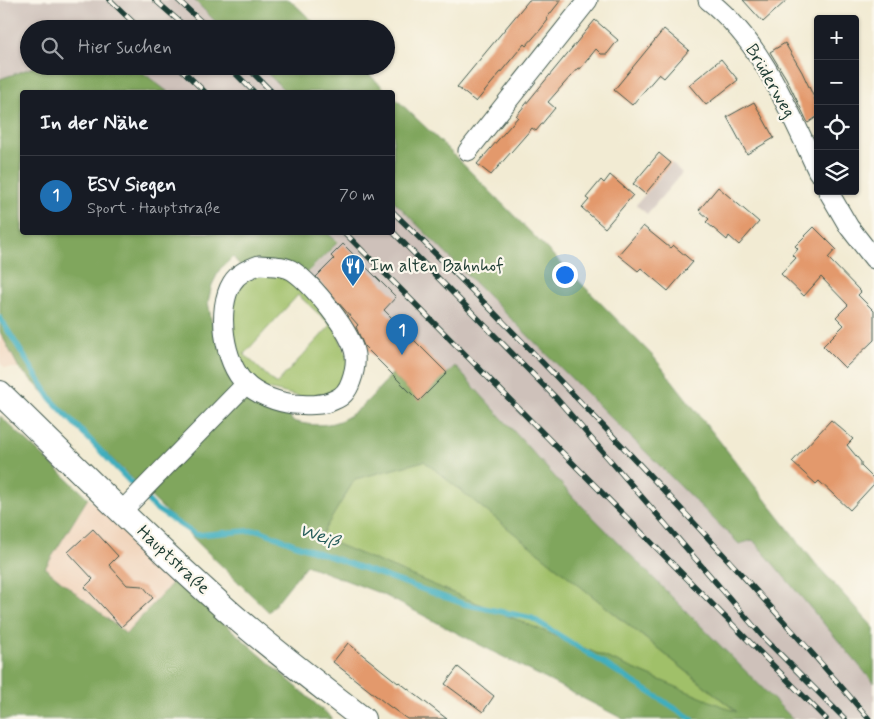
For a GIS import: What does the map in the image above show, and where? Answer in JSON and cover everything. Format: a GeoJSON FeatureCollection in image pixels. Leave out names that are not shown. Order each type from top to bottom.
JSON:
{"type":"FeatureCollection","features":[{"type":"Feature","properties":{"kind":"main road"},"geometry":{"type":"LineString","coordinates":[[0,393],[128,505]]}},
{"type":"Feature","properties":{"kind":"main road","name":"Hauptstraße"},"geometry":{"type":"LineString","coordinates":[[128,505],[228,611],[363,719]]}},
{"type":"Feature","properties":{"kind":"street"},"geometry":{"type":"LineString","coordinates":[[468,151],[588,0]]}},
{"type":"Feature","properties":{"kind":"street","name":"Brüderweg"},"geometry":{"type":"LineString","coordinates":[[708,0],[726,14],[756,51],[780,92],[814,164]]}},
{"type":"Feature","properties":{"kind":"street"},"geometry":{"type":"LineString","coordinates":[[830,195],[849,227],[874,259]]}},
{"type":"Feature","properties":{"kind":"street"},"geometry":{"type":"LineString","coordinates":[[259,264],[291,270],[333,312],[349,340],[355,354],[354,372],[349,388],[340,398],[328,403],[304,405],[285,403],[258,393],[246,384],[232,366],[225,341],[223,320],[226,300],[232,284],[244,270],[259,264]]}},
{"type":"Feature","properties":{"kind":"street","name":"Hauptstraße"},"geometry":{"type":"LineString","coordinates":[[128,505],[246,384]]}},
{"type":"Feature","properties":{"kind":"shaded area"},"geometry":{"type":"Polygon","coordinates":[[[0,0],[194,0],[214,20],[20,20],[20,72],[0,79],[0,0]]]}},
{"type":"Feature","properties":{"kind":"shaded area"},"geometry":{"type":"Polygon","coordinates":[[[146,75],[269,75],[284,90],[165,90],[146,75]]]}},
{"type":"Feature","properties":{"kind":"shaded area"},"geometry":{"type":"Polygon","coordinates":[[[672,163],[682,173],[647,214],[636,205],[672,163]]]}},
{"type":"Feature","properties":{"kind":"shaded area"},"geometry":{"type":"Polygon","coordinates":[[[395,202],[739,544],[753,539],[874,683],[874,719],[793,719],[573,497],[455,366],[419,401],[299,282],[338,242],[329,235],[395,235],[395,202]]]}},
{"type":"Feature","properties":{"kind":"shaded area"},"geometry":{"type":"Polygon","coordinates":[[[0,332],[19,368],[5,368],[0,363],[0,332]]]}},
{"type":"Feature","properties":{"kind":"shaded area"},"geometry":{"type":"Polygon","coordinates":[[[88,498],[175,580],[126,634],[44,568],[88,498]]]}},
{"type":"Feature","properties":{"kind":"green space"},"geometry":{"type":"Polygon","coordinates":[[[194,0],[290,0],[311,20],[214,20],[194,0]]]}},
{"type":"Feature","properties":{"kind":"green space"},"geometry":{"type":"Polygon","coordinates":[[[20,72],[20,75],[146,75],[165,90],[20,90],[20,235],[329,235],[338,242],[301,278],[244,270],[233,257],[220,269],[212,285],[208,302],[218,342],[232,366],[285,403],[292,421],[325,424],[338,422],[360,408],[392,374],[419,401],[455,366],[573,497],[793,719],[623,719],[382,594],[306,565],[269,612],[19,368],[0,332],[0,79],[20,72]],[[424,461],[355,479],[320,537],[736,712],[424,461]]]}},
{"type":"Feature","properties":{"kind":"green space"},"geometry":{"type":"Polygon","coordinates":[[[269,75],[370,75],[386,90],[284,90],[269,75]]]}},
{"type":"Feature","properties":{"kind":"green space"},"geometry":{"type":"Polygon","coordinates":[[[395,98],[653,356],[815,563],[874,628],[874,683],[753,540],[739,544],[395,202],[395,98]]]}},
{"type":"Feature","properties":{"kind":"green space"},"geometry":{"type":"Polygon","coordinates":[[[275,266],[323,301],[355,373],[328,403],[246,384],[223,320],[244,270],[275,266]],[[298,295],[244,354],[276,384],[331,325],[298,295]]]}},
{"type":"Feature","properties":{"kind":"green space"},"geometry":{"type":"Polygon","coordinates":[[[0,416],[88,498],[45,568],[126,634],[175,580],[333,719],[0,719],[0,416]]]}},
{"type":"Feature","properties":{"kind":"green space"},"geometry":{"type":"Polygon","coordinates":[[[424,461],[738,713],[320,537],[355,479],[424,461]]]}},
{"type":"Feature","properties":{"kind":"building"},"geometry":{"type":"Polygon","coordinates":[[[529,0],[561,0],[546,19],[548,20],[541,29],[526,46],[524,44],[476,102],[457,87],[529,0]]]}},
{"type":"Feature","properties":{"kind":"building"},"geometry":{"type":"Polygon","coordinates":[[[743,0],[787,0],[763,22],[743,0]]]}},
{"type":"Feature","properties":{"kind":"building"},"geometry":{"type":"Polygon","coordinates":[[[595,20],[618,40],[607,54],[601,54],[596,49],[580,69],[578,68],[548,102],[555,108],[536,131],[532,128],[491,175],[477,164],[518,117],[516,116],[595,20]]]}},
{"type":"Feature","properties":{"kind":"building"},"geometry":{"type":"Polygon","coordinates":[[[664,29],[689,50],[664,78],[659,74],[632,105],[614,90],[664,29]]]}},
{"type":"Feature","properties":{"kind":"building"},"geometry":{"type":"Polygon","coordinates":[[[785,43],[802,72],[814,98],[814,119],[808,123],[786,78],[770,52],[785,43]]]}},
{"type":"Feature","properties":{"kind":"building"},"geometry":{"type":"Polygon","coordinates":[[[721,59],[738,80],[706,105],[689,85],[721,59]]]}},
{"type":"Feature","properties":{"kind":"building"},"geometry":{"type":"Polygon","coordinates":[[[754,102],[774,138],[747,154],[727,117],[754,102]]]}},
{"type":"Feature","properties":{"kind":"building"},"geometry":{"type":"Polygon","coordinates":[[[659,153],[671,163],[645,194],[633,184],[659,153]]]}},
{"type":"Feature","properties":{"kind":"building"},"geometry":{"type":"Polygon","coordinates":[[[610,175],[633,195],[605,228],[582,208],[589,200],[586,198],[601,180],[604,183],[610,175]]]}},
{"type":"Feature","properties":{"kind":"building"},"geometry":{"type":"Polygon","coordinates":[[[718,187],[759,222],[739,245],[729,236],[727,240],[706,222],[709,219],[699,210],[718,187]]]}},
{"type":"Feature","properties":{"kind":"building"},"geometry":{"type":"Polygon","coordinates":[[[643,226],[670,248],[673,245],[693,262],[668,291],[641,268],[638,271],[618,255],[643,226]]]}},
{"type":"Feature","properties":{"kind":"building"},"geometry":{"type":"Polygon","coordinates":[[[814,227],[836,249],[828,258],[861,292],[858,295],[874,311],[874,340],[845,368],[823,346],[844,325],[836,317],[848,305],[821,277],[804,296],[781,274],[796,258],[793,255],[798,249],[795,246],[814,227]]]}},
{"type":"Feature","properties":{"kind":"building"},"geometry":{"type":"Polygon","coordinates":[[[343,244],[396,297],[384,310],[447,373],[419,401],[364,346],[356,327],[358,325],[316,277],[334,259],[331,256],[343,244]]]}},
{"type":"Feature","properties":{"kind":"building"},"geometry":{"type":"Polygon","coordinates":[[[831,420],[853,439],[847,445],[861,462],[861,466],[874,479],[874,484],[850,510],[819,481],[816,484],[792,462],[831,420]]]}},
{"type":"Feature","properties":{"kind":"building"},"geometry":{"type":"Polygon","coordinates":[[[93,529],[118,556],[109,565],[127,585],[143,586],[153,598],[121,627],[85,587],[93,579],[68,552],[93,529]]]}},
{"type":"Feature","properties":{"kind":"building"},"geometry":{"type":"Polygon","coordinates":[[[348,643],[447,719],[407,719],[389,706],[333,662],[348,643]]]}},
{"type":"Feature","properties":{"kind":"building"},"geometry":{"type":"Polygon","coordinates":[[[458,667],[494,696],[483,712],[445,684],[458,667]]]}},
{"type":"Feature","properties":{"kind":"waterway","name":"Weiß"},"geometry":{"type":"LineString","coordinates":[[0,318],[51,399],[156,509],[196,535],[259,530],[464,604],[532,618],[692,719]]}},
{"type":"Feature","properties":{"kind":"railway"},"geometry":{"type":"LineString","coordinates":[[110,0],[131,20]]}},
{"type":"Feature","properties":{"kind":"railway"},"geometry":{"type":"LineString","coordinates":[[155,0],[178,20]]}},
{"type":"Feature","properties":{"kind":"railway"},"geometry":{"type":"LineString","coordinates":[[178,0],[199,20]]}},
{"type":"Feature","properties":{"kind":"railway"},"geometry":{"type":"LineString","coordinates":[[187,75],[203,90]]}},
{"type":"Feature","properties":{"kind":"railway"},"geometry":{"type":"LineString","coordinates":[[237,75],[252,90]]}},
{"type":"Feature","properties":{"kind":"railway"},"geometry":{"type":"LineString","coordinates":[[255,75],[270,90]]}},
{"type":"Feature","properties":{"kind":"railway"},"geometry":{"type":"LineString","coordinates":[[395,214],[501,320],[641,466],[773,609],[869,719]]}},
{"type":"Feature","properties":{"kind":"railway"},"geometry":{"type":"LineString","coordinates":[[395,234],[557,399],[764,638],[845,719]]}},
{"type":"Feature","properties":{"kind":"railway"},"geometry":{"type":"LineString","coordinates":[[347,235],[826,719]]}},
{"type":"Feature","properties":{"kind":"place","name":"Im alten Bahnhof"},"geometry":{"type":"Point","coordinates":[353,287]}},
{"type":"Feature","properties":{"kind":"place","name":"ESV Siegen"},"geometry":{"type":"Point","coordinates":[402,355]}}]}
